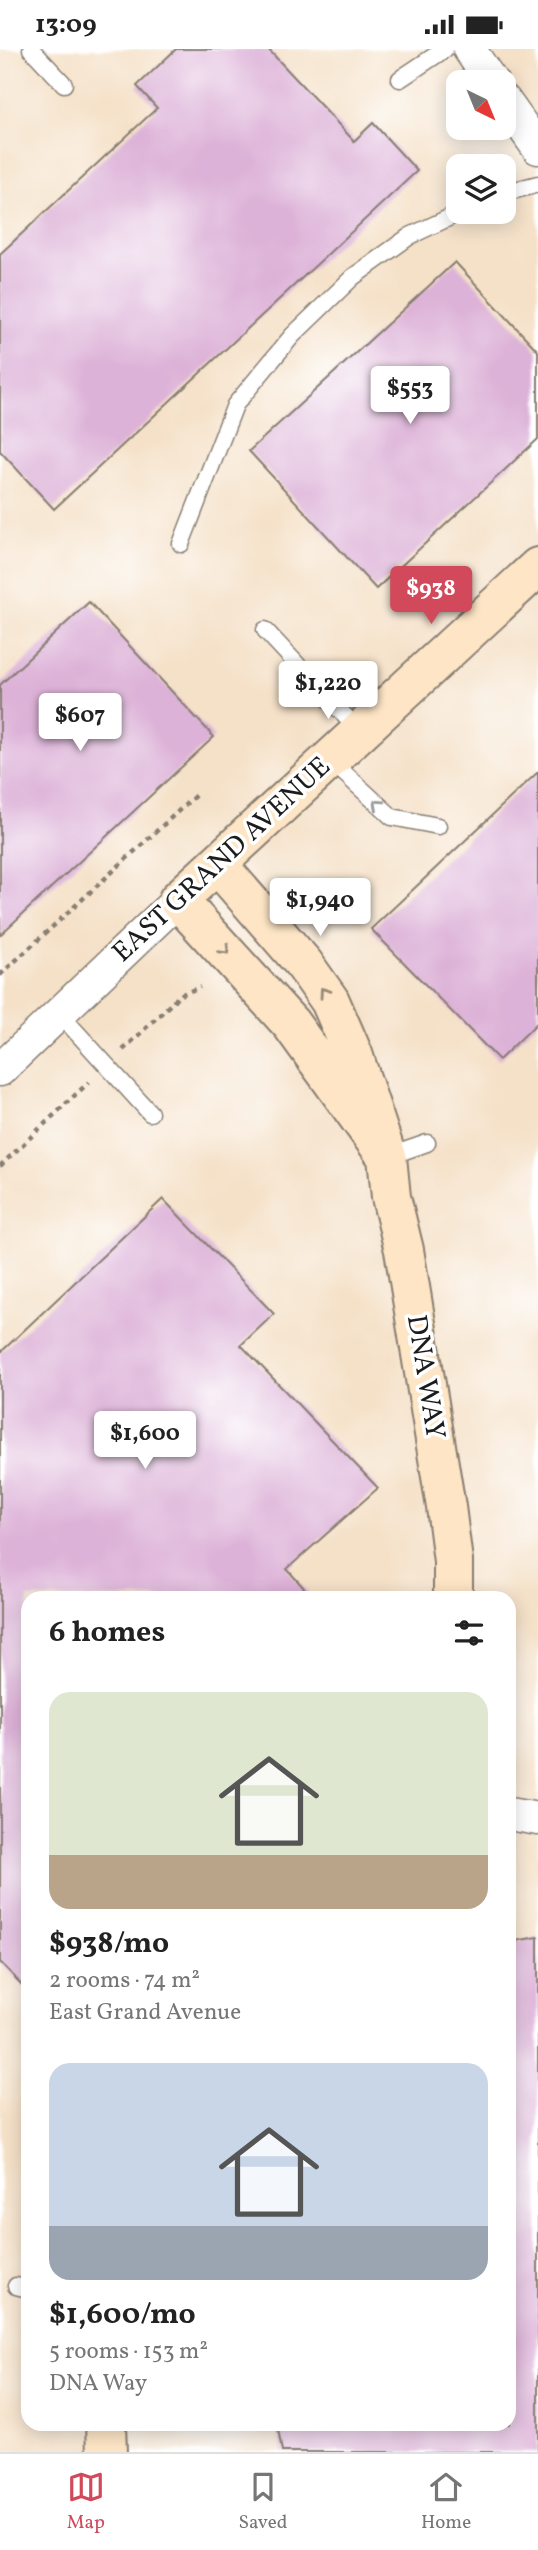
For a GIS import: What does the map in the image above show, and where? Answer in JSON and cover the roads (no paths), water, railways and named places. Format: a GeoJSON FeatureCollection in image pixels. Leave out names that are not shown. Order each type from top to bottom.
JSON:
{"type":"FeatureCollection","features":[{"type":"Feature","properties":{"kind":"main road","name":"EAST GRAND AVENUE"},"geometry":{"type":"LineString","coordinates":[[178,900],[538,567]]}},
{"type":"Feature","properties":{"kind":"main road","name":"DNA WAY"},"geometry":{"type":"LineString","coordinates":[[217,864],[304,964],[330,1001],[353,1054],[387,1157],[391,1197],[404,1250],[446,1507],[453,1561],[453,1591]]}},
{"type":"Feature","properties":{"kind":"main road"},"geometry":{"type":"LineString","coordinates":[[178,900],[291,1024],[387,1157]]}},
{"type":"Feature","properties":{"kind":"main road"},"geometry":{"type":"LineString","coordinates":[[106,2431],[107,2452]]}},
{"type":"Feature","properties":{"kind":"street"},"geometry":{"type":"LineString","coordinates":[[469,49],[484,70]]}},
{"type":"Feature","properties":{"kind":"street"},"geometry":{"type":"LineString","coordinates":[[516,115],[536,141]]}},
{"type":"Feature","properties":{"kind":"street","name":"EAST GRAND AVENUE"},"geometry":{"type":"LineString","coordinates":[[0,1070],[178,900]]}},
{"type":"Feature","properties":{"kind":"street"},"geometry":{"type":"LineString","coordinates":[[516,1815],[538,1819]]}},
{"type":"Feature","properties":{"kind":"lane"},"geometry":{"type":"LineString","coordinates":[[31,49],[64,84]]}},
{"type":"Feature","properties":{"kind":"lane"},"geometry":{"type":"LineString","coordinates":[[400,79],[445,49]]}},
{"type":"Feature","properties":{"kind":"lane"},"geometry":{"type":"LineString","coordinates":[[516,190],[538,184]]}},
{"type":"Feature","properties":{"kind":"lane"},"geometry":{"type":"LineString","coordinates":[[181,544],[235,405],[292,336],[353,277],[410,236],[446,219]]}},
{"type":"Feature","properties":{"kind":"lane"},"geometry":{"type":"LineString","coordinates":[[265,630],[360,732]]}},
{"type":"Feature","properties":{"kind":"lane"},"geometry":{"type":"LineString","coordinates":[[330,759],[392,817],[438,826]]}},
{"type":"Feature","properties":{"kind":"lane"},"geometry":{"type":"LineString","coordinates":[[59,1013],[150,1113]]}},
{"type":"Feature","properties":{"kind":"lane"},"geometry":{"type":"LineString","coordinates":[[387,1157],[427,1143]]}}]}
